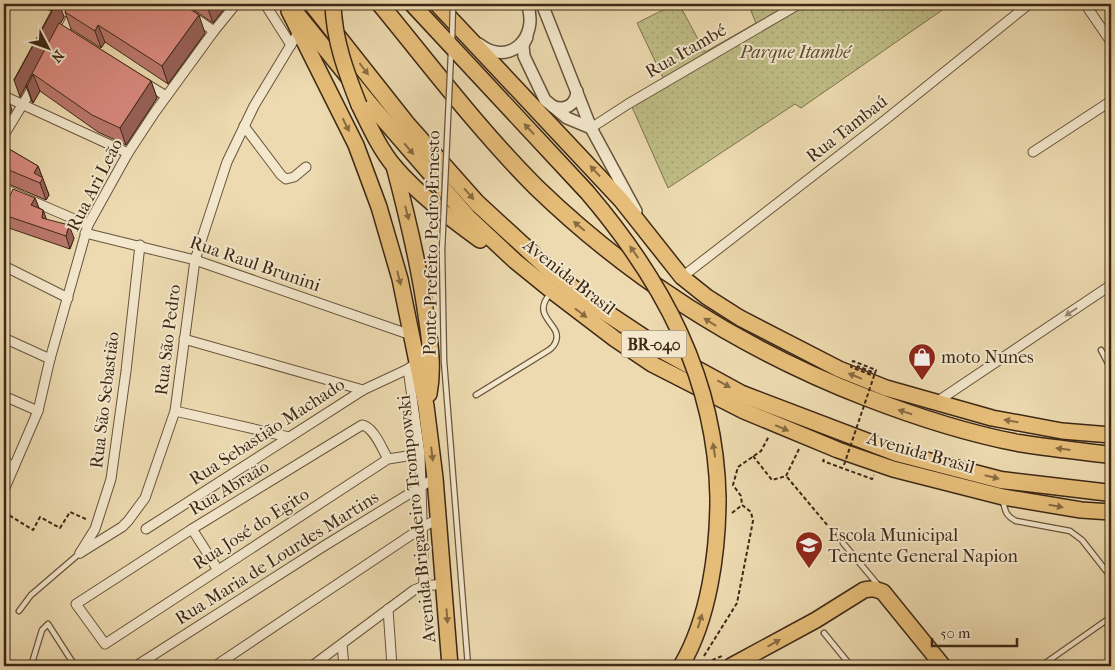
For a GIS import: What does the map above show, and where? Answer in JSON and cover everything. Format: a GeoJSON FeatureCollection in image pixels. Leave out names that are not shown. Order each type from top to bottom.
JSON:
{"type":"FeatureCollection","features":[{"type":"Feature","properties":{"kind":"highway","name":"Avenida Brigadeiro Trompowski"},"geometry":{"type":"LineString","coordinates":[[284,4],[294,39],[323,78],[352,137],[388,236],[400,279],[411,335],[413,365],[426,406],[439,518],[450,666]]}},
{"type":"Feature","properties":{"kind":"highway","name":"Avenida Brasil"},"geometry":{"type":"LineString","coordinates":[[289,4],[370,104],[468,217],[515,261],[552,291],[615,339],[652,364],[744,411],[838,450],[893,469],[1003,497],[1081,510],[1111,512]]}},
{"type":"Feature","properties":{"kind":"highway","name":"Avenida Brasil"},"geometry":{"type":"LineString","coordinates":[[312,4],[406,124],[477,203],[550,270],[590,302],[667,353],[742,394],[897,453],[1001,480],[1111,493]]}},
{"type":"Feature","properties":{"kind":"highway"},"geometry":{"type":"LineString","coordinates":[[333,4],[333,22],[341,59],[358,105],[394,166],[423,194],[460,225],[486,244],[515,261]]}},
{"type":"Feature","properties":{"kind":"highway","name":"Avenida Brasil"},"geometry":{"type":"LineString","coordinates":[[380,4],[456,99],[508,158],[537,187],[570,218],[641,277],[731,335],[813,376],[890,407],[940,423],[1017,442],[1111,455]]}},
{"type":"Feature","properties":{"kind":"highway"},"geometry":{"type":"LineString","coordinates":[[412,4],[614,223],[653,280],[677,326],[696,374],[711,430],[718,498],[716,538],[709,583],[694,639],[681,666]]}},
{"type":"Feature","properties":{"kind":"highway"},"geometry":{"type":"LineString","coordinates":[[437,4],[594,169],[682,277],[707,297],[740,318],[839,369],[886,388],[992,418],[1062,430],[1111,435]]}},
{"type":"Feature","properties":{"kind":"highway"},"geometry":{"type":"LineString","coordinates":[[394,166],[411,229],[429,332],[432,362],[431,383],[426,406]]}},
{"type":"Feature","properties":{"kind":"highway"},"geometry":{"type":"LineString","coordinates":[[731,666],[816,620],[864,590],[876,588],[883,592],[943,666]]}},
{"type":"Feature","properties":{"kind":"street"},"geometry":{"type":"LineString","coordinates":[[47,4],[73,14]]}},
{"type":"Feature","properties":{"kind":"street"},"geometry":{"type":"LineString","coordinates":[[55,48],[68,34],[73,14],[78,4]]}},
{"type":"Feature","properties":{"kind":"street"},"geometry":{"type":"LineString","coordinates":[[174,4],[214,31]]}},
{"type":"Feature","properties":{"kind":"street","name":"Rua Ari Leão"},"geometry":{"type":"LineString","coordinates":[[4,490],[38,411],[50,359],[87,229],[128,153],[166,96],[236,4]]}},
{"type":"Feature","properties":{"kind":"street"},"geometry":{"type":"LineString","coordinates":[[265,4],[294,39]]}},
{"type":"Feature","properties":{"kind":"street"},"geometry":{"type":"LineString","coordinates":[[527,4],[531,19],[523,45],[524,56],[542,96],[548,104],[567,118],[591,128]]}},
{"type":"Feature","properties":{"kind":"street"},"geometry":{"type":"LineString","coordinates":[[542,4],[591,128],[649,236]]}},
{"type":"Feature","properties":{"kind":"street","name":"Rua Itambé"},"geometry":{"type":"LineString","coordinates":[[591,128],[628,104],[799,4]]}},
{"type":"Feature","properties":{"kind":"street","name":"Rua Tambaú"},"geometry":{"type":"LineString","coordinates":[[682,277],[856,143],[1029,4]]}},
{"type":"Feature","properties":{"kind":"street"},"geometry":{"type":"LineString","coordinates":[[1085,4],[1111,42]]}},
{"type":"Feature","properties":{"kind":"street"},"geometry":{"type":"LineString","coordinates":[[458,27],[484,48],[499,52],[514,50],[527,37]]}},
{"type":"Feature","properties":{"kind":"street","name":"Rua São Pedro"},"geometry":{"type":"LineString","coordinates":[[80,553],[116,532],[138,510],[146,498],[175,411],[195,260],[228,162],[244,126],[294,39]]}},
{"type":"Feature","properties":{"kind":"street"},"geometry":{"type":"LineString","coordinates":[[4,135],[41,72]]}},
{"type":"Feature","properties":{"kind":"street"},"geometry":{"type":"LineString","coordinates":[[135,76],[166,96]]}},
{"type":"Feature","properties":{"kind":"street"},"geometry":{"type":"LineString","coordinates":[[548,104],[558,108],[567,107],[575,100],[576,91]]}},
{"type":"Feature","properties":{"kind":"street"},"geometry":{"type":"LineString","coordinates":[[4,96],[128,153]]}},
{"type":"Feature","properties":{"kind":"street"},"geometry":{"type":"LineString","coordinates":[[1033,152],[1111,101]]}},
{"type":"Feature","properties":{"kind":"street"},"geometry":{"type":"LineString","coordinates":[[244,126],[286,179],[294,176],[306,167]]}},
{"type":"Feature","properties":{"kind":"street","name":"Rua Raul Brunini"},"geometry":{"type":"LineString","coordinates":[[4,189],[87,229],[195,260],[411,335]]}},
{"type":"Feature","properties":{"kind":"street","name":"Rua São Sebastião"},"geometry":{"type":"LineString","coordinates":[[80,553],[97,524],[111,479],[126,372],[140,245]]}},
{"type":"Feature","properties":{"kind":"street"},"geometry":{"type":"LineString","coordinates":[[4,266],[68,298]]}},
{"type":"Feature","properties":{"kind":"street"},"geometry":{"type":"LineString","coordinates":[[935,403],[1111,285]]}},
{"type":"Feature","properties":{"kind":"street"},"geometry":{"type":"LineString","coordinates":[[4,338],[50,359]]}},
{"type":"Feature","properties":{"kind":"street"},"geometry":{"type":"LineString","coordinates":[[184,339],[364,390]]}},
{"type":"Feature","properties":{"kind":"street"},"geometry":{"type":"LineString","coordinates":[[413,365],[422,487],[424,586]]}},
{"type":"Feature","properties":{"kind":"street","name":"Rua Sebastião Machado"},"geometry":{"type":"LineString","coordinates":[[146,528],[364,390],[413,365]]}},
{"type":"Feature","properties":{"kind":"street"},"geometry":{"type":"LineString","coordinates":[[4,396],[38,411]]}},
{"type":"Feature","properties":{"kind":"street"},"geometry":{"type":"LineString","coordinates":[[175,411],[289,437]]}},
{"type":"Feature","properties":{"kind":"street","name":"Rua Abraão"},"geometry":{"type":"LineString","coordinates":[[105,644],[76,604],[192,529],[362,425],[371,430],[388,459]]}},
{"type":"Feature","properties":{"kind":"street","name":"Rua José do Egito"},"geometry":{"type":"LineString","coordinates":[[105,644],[388,459],[420,454]]}},
{"type":"Feature","properties":{"kind":"street"},"geometry":{"type":"LineString","coordinates":[[4,461],[14,467]]}},
{"type":"Feature","properties":{"kind":"street","name":"Rua Maria de Lourdes Martins"},"geometry":{"type":"LineString","coordinates":[[136,666],[324,546],[435,478]]}},
{"type":"Feature","properties":{"kind":"street"},"geometry":{"type":"LineString","coordinates":[[215,666],[439,518]]}},
{"type":"Feature","properties":{"kind":"street"},"geometry":{"type":"LineString","coordinates":[[192,529],[218,570]]}},
{"type":"Feature","properties":{"kind":"street"},"geometry":{"type":"LineString","coordinates":[[312,666],[414,590],[424,586],[444,584]]}},
{"type":"Feature","properties":{"kind":"street"},"geometry":{"type":"LineString","coordinates":[[388,609],[392,666]]}},
{"type":"Feature","properties":{"kind":"street"},"geometry":{"type":"LineString","coordinates":[[342,645],[344,666]]}},
{"type":"Feature","properties":{"kind":"lane","name":"Ponte Prefeito Pedro Ernesto"},"geometry":{"type":"LineString","coordinates":[[453,4],[441,299],[444,362],[468,666]]}},
{"type":"Feature","properties":{"kind":"lane"},"geometry":{"type":"LineString","coordinates":[[476,395],[549,350],[556,342],[557,336],[543,311],[544,300],[552,291]]}},
{"type":"Feature","properties":{"kind":"lane"},"geometry":{"type":"LineString","coordinates":[[1100,350],[1111,369]]}},
{"type":"Feature","properties":{"kind":"lane"},"geometry":{"type":"LineString","coordinates":[[1003,497],[1005,513],[1009,518],[1070,531],[1082,540],[1111,577]]}},
{"type":"Feature","properties":{"kind":"lane"},"geometry":{"type":"LineString","coordinates":[[843,543],[883,592]]}},
{"type":"Feature","properties":{"kind":"lane","name":"Rua São Pedro"},"geometry":{"type":"LineString","coordinates":[[19,611],[31,595],[80,553]]}},
{"type":"Feature","properties":{"kind":"lane"},"geometry":{"type":"LineString","coordinates":[[1041,666],[1111,617]]}},
{"type":"Feature","properties":{"kind":"lane"},"geometry":{"type":"LineString","coordinates":[[32,666],[42,630],[48,624],[75,666]]}},
{"type":"Feature","properties":{"kind":"lane"},"geometry":{"type":"LineString","coordinates":[[824,633],[851,666]]}},
{"type":"Feature","properties":{"kind":"path"},"geometry":{"type":"LineString","coordinates":[[857,366],[875,373],[876,370],[853,361],[851,367],[874,376],[844,465],[825,458],[823,461],[872,478]]}},
{"type":"Feature","properties":{"kind":"path"},"geometry":{"type":"LineString","coordinates":[[704,656],[737,604],[753,521],[750,512],[742,505],[740,496],[733,484],[738,467],[761,451],[771,432]]}},
{"type":"Feature","properties":{"kind":"path"},"geometry":{"type":"LineString","coordinates":[[753,456],[772,480],[786,476],[843,543]]}},
{"type":"Feature","properties":{"kind":"path"},"geometry":{"type":"LineString","coordinates":[[4,512],[33,530],[40,517],[60,528],[70,512],[97,524]]}},
{"type":"Feature","properties":{"kind":"green space","name":"Parque Itambé"},"geometry":{"type":"Polygon","coordinates":[[[675,4],[679,4],[705,52],[756,23],[748,4],[951,4],[801,108],[795,104],[668,188],[632,107],[665,82],[637,23],[675,4]]]}},
{"type":"Feature","properties":{"kind":"building"},"geometry":{"type":"Polygon","coordinates":[[[55,4],[56,4],[14,80],[55,4]]]}},
{"type":"Feature","properties":{"kind":"building"},"geometry":{"type":"Polygon","coordinates":[[[69,4],[182,4],[199,15],[162,66],[98,25],[95,31],[65,12],[69,4]]]}},
{"type":"Feature","properties":{"kind":"building"},"geometry":{"type":"Polygon","coordinates":[[[59,23],[151,81],[120,128],[92,115],[33,74],[26,85],[59,23]]]}},
{"type":"Feature","properties":{"kind":"building"},"geometry":{"type":"Polygon","coordinates":[[[4,146],[38,166],[34,173],[43,178],[40,183],[4,168],[4,146]]]}},
{"type":"Feature","properties":{"kind":"building"},"geometry":{"type":"Polygon","coordinates":[[[13,189],[35,198],[31,205],[43,210],[42,218],[69,225],[66,236],[4,215],[4,209],[13,189]]]}},
{"type":"Feature","properties":{"kind":"place","name":"moto Nunes"},"geometry":{"type":"Point","coordinates":[922,381]}},
{"type":"Feature","properties":{"kind":"place","name":"Escola Municipal Tenente General Napion"},"geometry":{"type":"Point","coordinates":[809,569]}}]}
